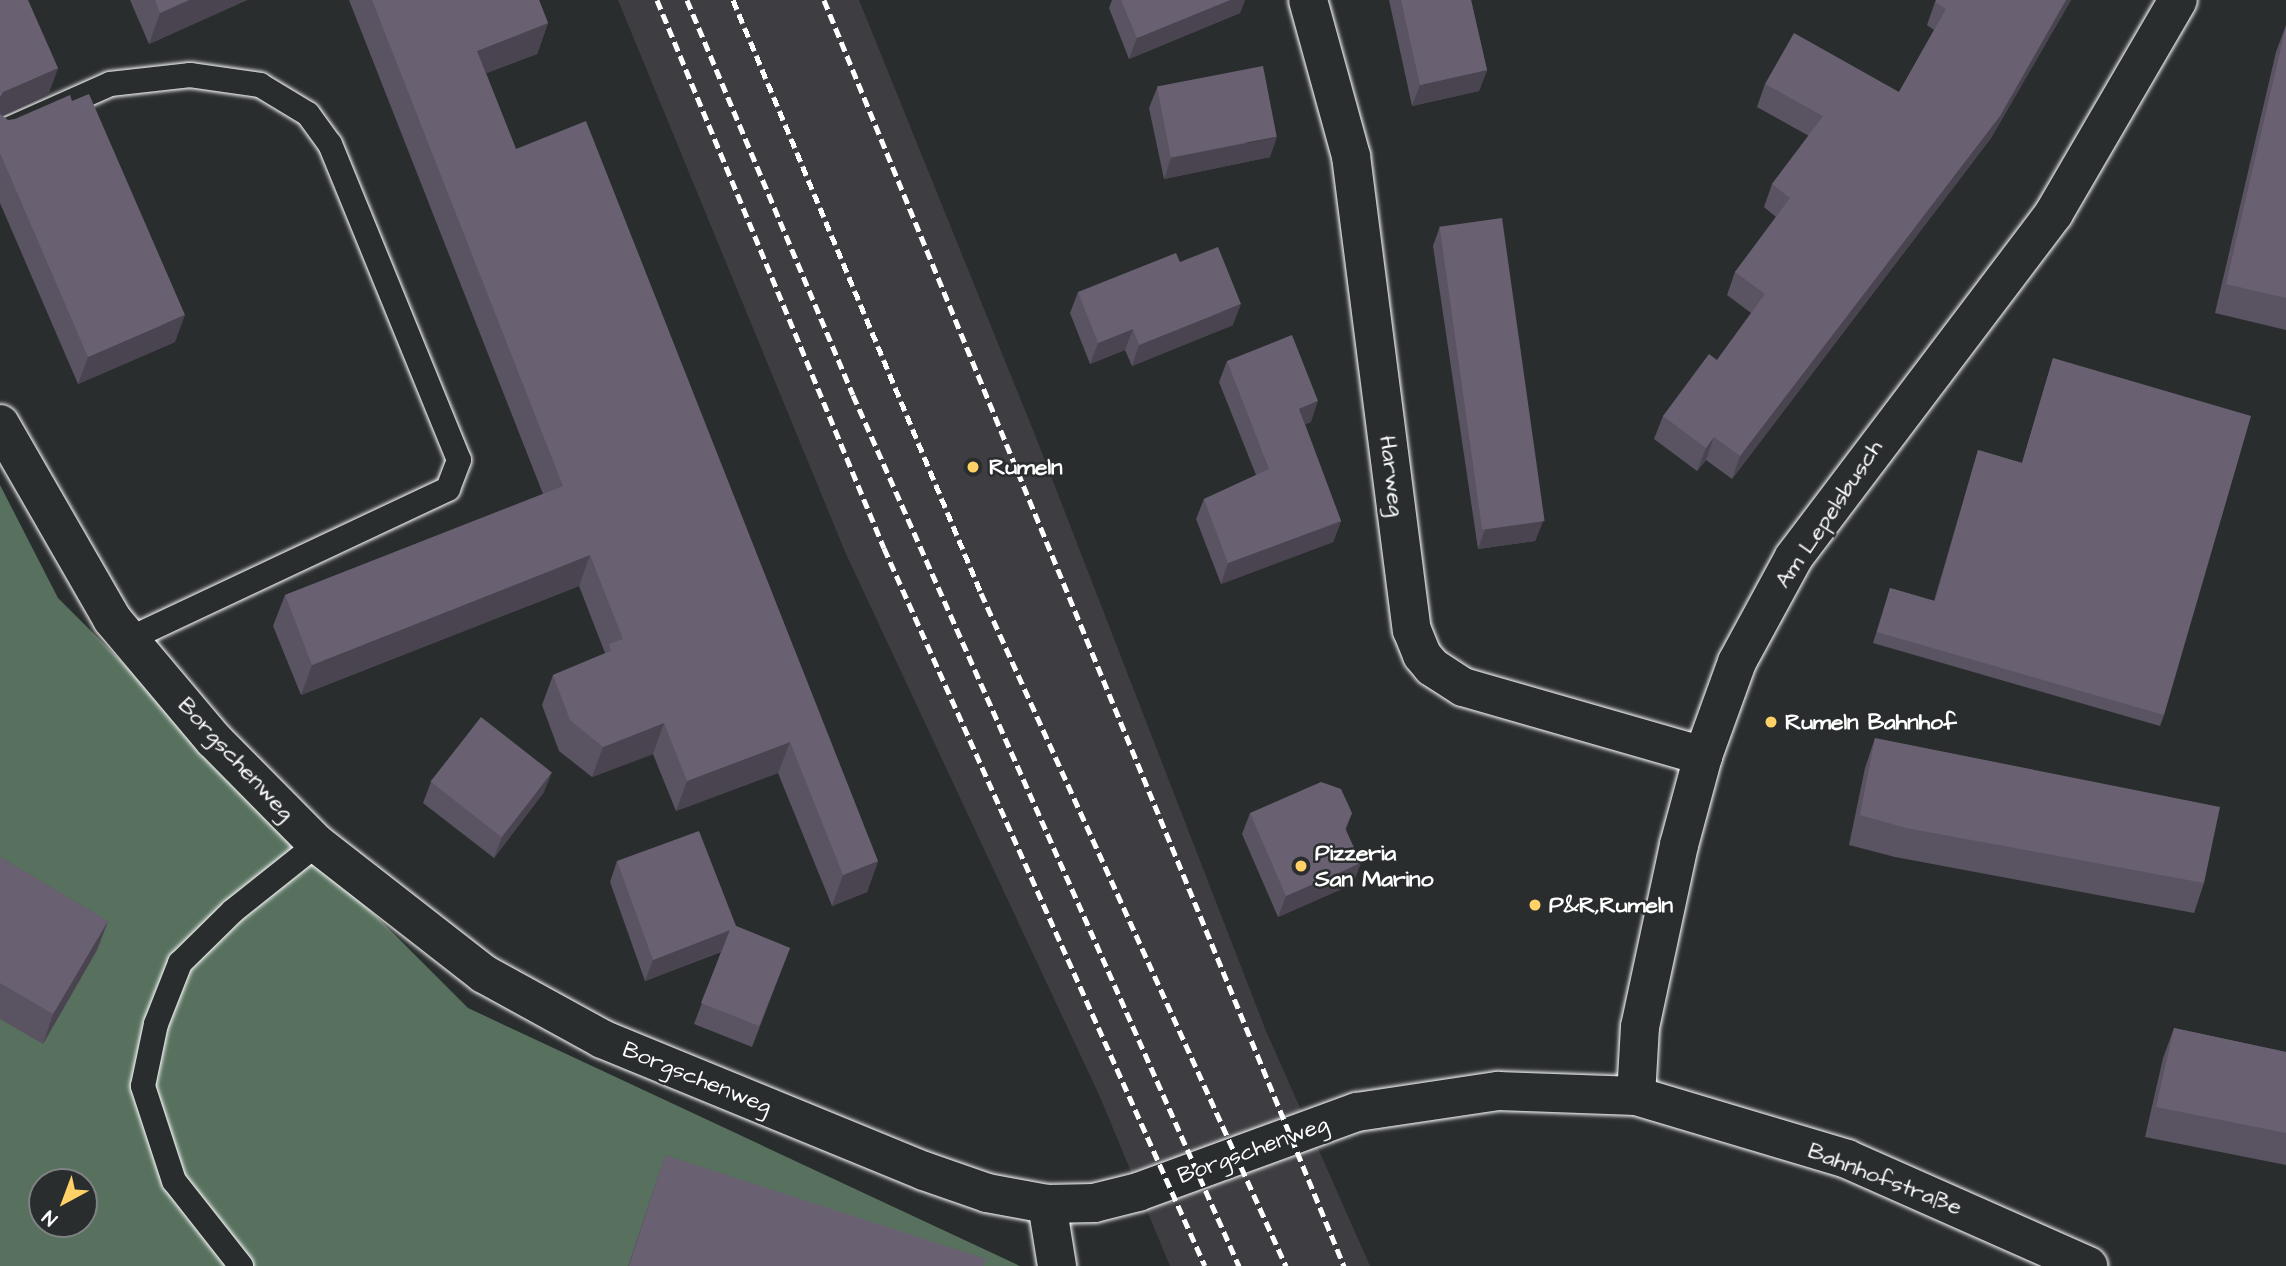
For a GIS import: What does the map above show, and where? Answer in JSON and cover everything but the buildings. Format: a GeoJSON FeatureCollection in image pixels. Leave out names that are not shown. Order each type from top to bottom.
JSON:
{"type":"FeatureCollection","features":[{"type":"Feature","properties":{"kind":"main road","name":"Harweg"},"geometry":{"type":"LineString","coordinates":[[1308,0],[1351,156],[1412,630],[1422,654],[1432,667],[1463,687],[1703,756]]}},
{"type":"Feature","properties":{"kind":"main road","name":"Am Lepelsbusch"},"geometry":{"type":"LineString","coordinates":[[1636,1096],[1640,1027],[1703,756],[1737,663],[1794,557],[2054,213],[2178,0]]}},
{"type":"Feature","properties":{"kind":"main road","name":"Borgschenweg"},"geometry":{"type":"LineString","coordinates":[[0,424],[112,619],[214,740],[317,844],[484,974],[602,1038],[924,1171],[987,1193],[1047,1205],[1094,1203],[1138,1192],[1357,1112],[1498,1091],[1636,1096]]}},
{"type":"Feature","properties":{"kind":"main road","name":"Bahnhofstraße"},"geometry":{"type":"LineString","coordinates":[[1636,1096],[1847,1159],[2088,1266]]}},
{"type":"Feature","properties":{"kind":"main road"},"geometry":{"type":"LineString","coordinates":[[1047,1205],[1057,1266]]}},
{"type":"Feature","properties":{"kind":"lane"},"geometry":{"type":"LineString","coordinates":[[0,133],[110,84],[190,75],[260,85],[307,114],[330,144],[459,460],[448,489],[129,639]]}},
{"type":"Feature","properties":{"kind":"lane"},"geometry":{"type":"LineString","coordinates":[[241,1266],[174,1181],[142,1086],[156,1024],[180,963],[233,911],[317,844]]}},
{"type":"Feature","properties":{"kind":"shaded area"},"geometry":{"type":"Polygon","coordinates":[[[618,0],[859,0],[1037,440],[1266,1031],[1370,1266],[1170,1266],[1100,1097],[846,554],[618,0]]]}},
{"type":"Feature","properties":{"kind":"green space"},"geometry":{"type":"Polygon","coordinates":[[[0,485],[58,598],[468,1008],[1020,1266],[0,1266],[0,485]]]}},
{"type":"Feature","properties":{"kind":"railway"},"geometry":{"type":"LineString","coordinates":[[657,0],[884,548],[1205,1266]]}},
{"type":"Feature","properties":{"kind":"railway"},"geometry":{"type":"LineString","coordinates":[[687,0],[853,395],[1239,1266]]}},
{"type":"Feature","properties":{"kind":"railway"},"geometry":{"type":"LineString","coordinates":[[733,0],[981,593],[1286,1266]]}},
{"type":"Feature","properties":{"kind":"railway"},"geometry":{"type":"LineString","coordinates":[[824,0],[1344,1266]]}},
{"type":"Feature","properties":{"kind":"place","name":"Rumeln"},"geometry":{"type":"Point","coordinates":[973,467]}},
{"type":"Feature","properties":{"kind":"place","name":"Rumeln Bahnhof"},"geometry":{"type":"Point","coordinates":[1771,722]}},
{"type":"Feature","properties":{"kind":"place","name":"Pizzeria San Marino"},"geometry":{"type":"Point","coordinates":[1301,866]}},
{"type":"Feature","properties":{"kind":"place","name":"P&R,Rumeln"},"geometry":{"type":"Point","coordinates":[1535,905]}}]}
